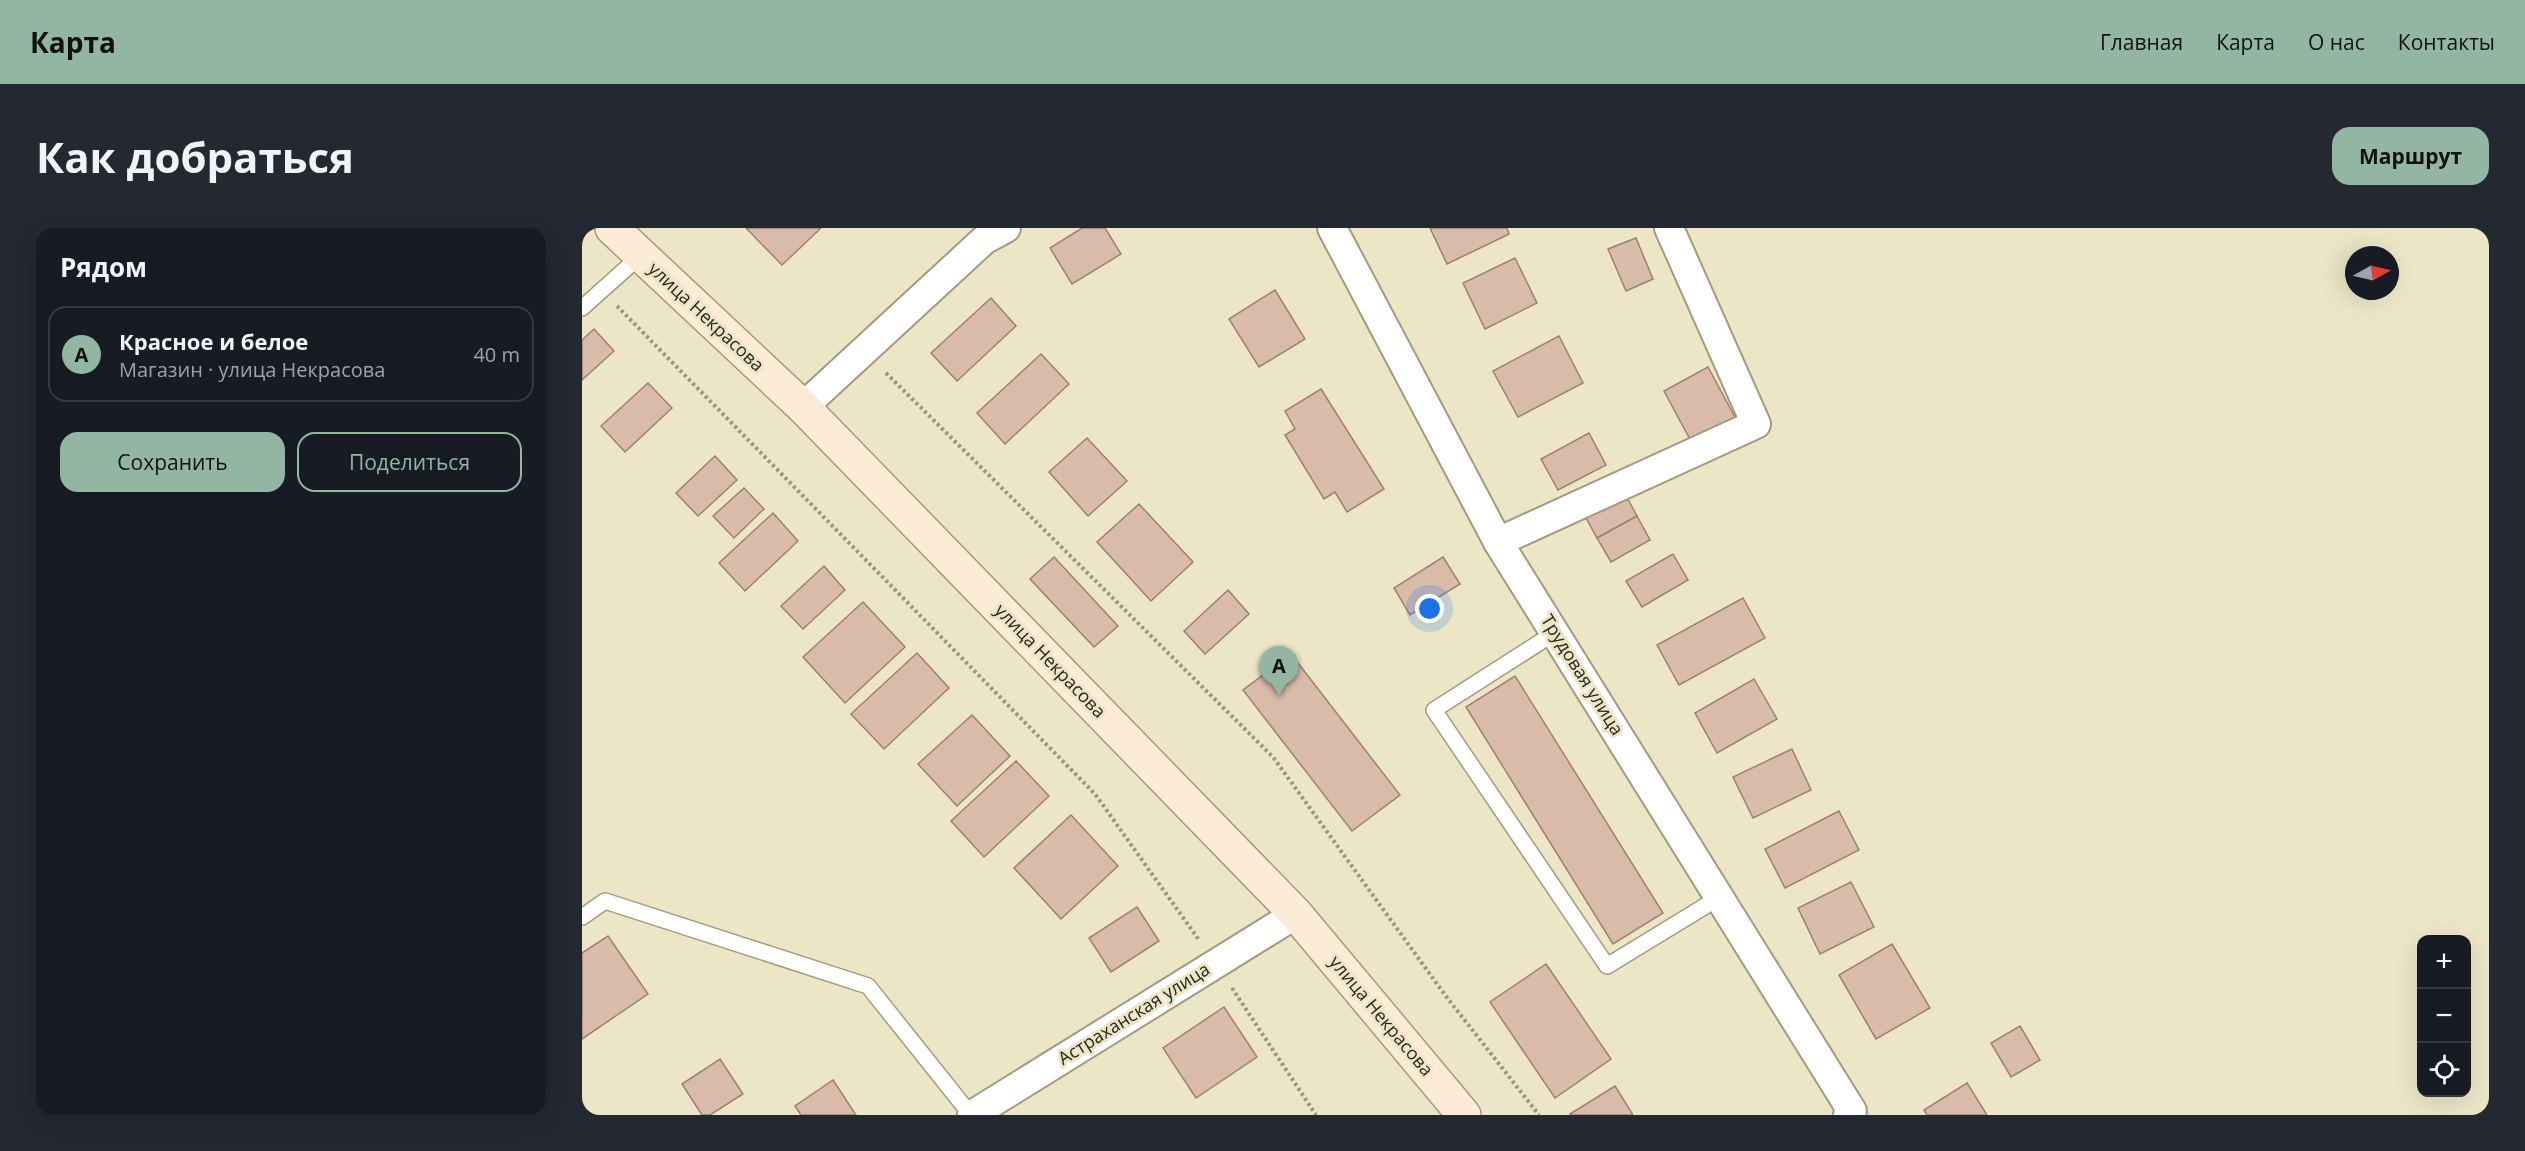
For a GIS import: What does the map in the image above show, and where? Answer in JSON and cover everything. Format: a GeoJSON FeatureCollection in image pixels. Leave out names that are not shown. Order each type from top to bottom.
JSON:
{"type":"FeatureCollection","features":[{"type":"Feature","properties":{"kind":"street","name":"улица Некрасова"},"geometry":{"type":"LineString","coordinates":[[612,228],[803,407],[1296,914],[1464,1115]]}},
{"type":"Feature","properties":{"kind":"street","name":"Трудовая улица"},"geometry":{"type":"LineString","coordinates":[[1332,228],[1498,542],[1720,897],[1850,1113]]}},
{"type":"Feature","properties":{"kind":"street"},"geometry":{"type":"LineString","coordinates":[[1498,542],[1756,424],[1670,228]]}},
{"type":"Feature","properties":{"kind":"street"},"geometry":{"type":"LineString","coordinates":[[803,407],[991,232]]}},
{"type":"Feature","properties":{"kind":"street","name":"Астраханская улица"},"geometry":{"type":"LineString","coordinates":[[972,1115],[1296,914]]}},
{"type":"Feature","properties":{"kind":"lane"},"geometry":{"type":"LineString","coordinates":[[582,308],[640,256]]}},
{"type":"Feature","properties":{"kind":"lane"},"geometry":{"type":"LineString","coordinates":[[1556,632],[1434,710],[1607,966],[1720,897]]}},
{"type":"Feature","properties":{"kind":"lane"},"geometry":{"type":"LineString","coordinates":[[582,917],[605,901],[868,986],[972,1115]]}},
{"type":"Feature","properties":{"kind":"path"},"geometry":{"type":"LineString","coordinates":[[602,290],[1095,794],[1216,963],[1316,1115]]}},
{"type":"Feature","properties":{"kind":"path"},"geometry":{"type":"LineString","coordinates":[[864,351],[1273,757],[1445,994],[1539,1115]]}},
{"type":"Feature","properties":{"kind":"building"},"geometry":{"type":"Polygon","coordinates":[[[746,228],[821,228],[782,265],[746,228]]]}},
{"type":"Feature","properties":{"kind":"building"},"geometry":{"type":"Polygon","coordinates":[[[1082,228],[1105,228],[1121,254],[1072,284],[1050,248],[1082,228]]]}},
{"type":"Feature","properties":{"kind":"building"},"geometry":{"type":"Polygon","coordinates":[[[1430,228],[1507,228],[1509,234],[1447,264],[1430,228]]]}},
{"type":"Feature","properties":{"kind":"building"},"geometry":{"type":"Polygon","coordinates":[[[1636,238],[1653,279],[1626,291],[1608,249],[1636,238]]]}},
{"type":"Feature","properties":{"kind":"building"},"geometry":{"type":"Polygon","coordinates":[[[1515,258],[1537,303],[1485,329],[1463,283],[1515,258]]]}},
{"type":"Feature","properties":{"kind":"building"},"geometry":{"type":"Polygon","coordinates":[[[1275,290],[1305,339],[1259,367],[1229,319],[1275,290]]]}},
{"type":"Feature","properties":{"kind":"building"},"geometry":{"type":"Polygon","coordinates":[[[991,298],[1016,326],[957,381],[931,353],[991,298]]]}},
{"type":"Feature","properties":{"kind":"building"},"geometry":{"type":"Polygon","coordinates":[[[594,329],[614,351],[582,380],[582,340],[594,329]]]}},
{"type":"Feature","properties":{"kind":"building"},"geometry":{"type":"Polygon","coordinates":[[[1559,336],[1583,383],[1518,417],[1493,371],[1559,336]]]}},
{"type":"Feature","properties":{"kind":"building"},"geometry":{"type":"Polygon","coordinates":[[[1041,354],[1069,384],[1005,444],[977,413],[1041,354]]]}},
{"type":"Feature","properties":{"kind":"building"},"geometry":{"type":"Polygon","coordinates":[[[1708,367],[1736,419],[1692,443],[1664,391],[1708,367]]]}},
{"type":"Feature","properties":{"kind":"building"},"geometry":{"type":"Polygon","coordinates":[[[648,383],[672,408],[625,452],[601,426],[648,383]]]}},
{"type":"Feature","properties":{"kind":"building"},"geometry":{"type":"Polygon","coordinates":[[[1321,389],[1384,489],[1347,512],[1335,492],[1324,499],[1285,435],[1295,429],[1285,411],[1321,389]]]}},
{"type":"Feature","properties":{"kind":"building"},"geometry":{"type":"Polygon","coordinates":[[[1589,433],[1606,465],[1558,490],[1541,459],[1589,433]]]}},
{"type":"Feature","properties":{"kind":"building"},"geometry":{"type":"Polygon","coordinates":[[[1087,438],[1127,481],[1088,516],[1049,472],[1087,438]]]}},
{"type":"Feature","properties":{"kind":"building"},"geometry":{"type":"Polygon","coordinates":[[[715,456],[737,480],[698,516],[676,493],[715,456]]]}},
{"type":"Feature","properties":{"kind":"building"},"geometry":{"type":"Polygon","coordinates":[[[744,488],[764,509],[734,538],[713,516],[744,488]]]}},
{"type":"Feature","properties":{"kind":"building"},"geometry":{"type":"Polygon","coordinates":[[[1625,494],[1637,516],[1597,538],[1585,516],[1625,494]]]}},
{"type":"Feature","properties":{"kind":"building"},"geometry":{"type":"Polygon","coordinates":[[[1139,504],[1193,562],[1151,601],[1097,542],[1139,504]]]}},
{"type":"Feature","properties":{"kind":"building"},"geometry":{"type":"Polygon","coordinates":[[[773,513],[798,541],[745,591],[719,563],[773,513]]]}},
{"type":"Feature","properties":{"kind":"building"},"geometry":{"type":"Polygon","coordinates":[[[1637,516],[1650,540],[1611,562],[1597,538],[1637,516]]]}},
{"type":"Feature","properties":{"kind":"building"},"geometry":{"type":"Polygon","coordinates":[[[1673,554],[1688,580],[1642,607],[1626,581],[1673,554]]]}},
{"type":"Feature","properties":{"kind":"building"},"geometry":{"type":"Polygon","coordinates":[[[1054,557],[1118,626],[1094,647],[1030,579],[1054,557]]]}},
{"type":"Feature","properties":{"kind":"building"},"geometry":{"type":"Polygon","coordinates":[[[1443,557],[1460,584],[1410,615],[1394,588],[1443,557]]]}},
{"type":"Feature","properties":{"kind":"building"},"geometry":{"type":"Polygon","coordinates":[[[824,566],[845,590],[803,629],[781,606],[824,566]]]}},
{"type":"Feature","properties":{"kind":"building"},"geometry":{"type":"Polygon","coordinates":[[[1228,590],[1249,614],[1205,654],[1184,631],[1228,590]]]}},
{"type":"Feature","properties":{"kind":"building"},"geometry":{"type":"Polygon","coordinates":[[[1743,598],[1765,638],[1679,685],[1657,645],[1743,598]]]}},
{"type":"Feature","properties":{"kind":"building"},"geometry":{"type":"Polygon","coordinates":[[[863,602],[905,647],[845,703],[803,657],[863,602]]]}},
{"type":"Feature","properties":{"kind":"building"},"geometry":{"type":"Polygon","coordinates":[[[917,653],[949,688],[884,749],[851,714],[917,653]]]}},
{"type":"Feature","properties":{"kind":"building"},"geometry":{"type":"Polygon","coordinates":[[[1291,654],[1400,795],[1352,831],[1243,690],[1291,654]]]}},
{"type":"Feature","properties":{"kind":"building"},"geometry":{"type":"Polygon","coordinates":[[[1515,676],[1663,913],[1613,944],[1466,707],[1515,676]]]}},
{"type":"Feature","properties":{"kind":"building"},"geometry":{"type":"Polygon","coordinates":[[[1754,679],[1777,719],[1717,753],[1695,713],[1754,679]]]}},
{"type":"Feature","properties":{"kind":"building"},"geometry":{"type":"Polygon","coordinates":[[[972,715],[1010,756],[957,806],[918,764],[972,715]]]}},
{"type":"Feature","properties":{"kind":"building"},"geometry":{"type":"Polygon","coordinates":[[[1792,749],[1811,790],[1753,818],[1733,777],[1792,749]]]}},
{"type":"Feature","properties":{"kind":"building"},"geometry":{"type":"Polygon","coordinates":[[[1016,761],[1049,796],[984,857],[951,821],[1016,761]]]}},
{"type":"Feature","properties":{"kind":"building"},"geometry":{"type":"Polygon","coordinates":[[[1839,811],[1859,850],[1785,888],[1765,849],[1839,811]]]}},
{"type":"Feature","properties":{"kind":"building"},"geometry":{"type":"Polygon","coordinates":[[[1071,815],[1118,866],[1061,919],[1014,868],[1071,815]]]}},
{"type":"Feature","properties":{"kind":"building"},"geometry":{"type":"Polygon","coordinates":[[[1851,882],[1874,927],[1820,954],[1798,908],[1851,882]]]}},
{"type":"Feature","properties":{"kind":"building"},"geometry":{"type":"Polygon","coordinates":[[[1137,907],[1159,941],[1111,972],[1089,938],[1137,907]]]}},
{"type":"Feature","properties":{"kind":"building"},"geometry":{"type":"Polygon","coordinates":[[[608,936],[648,994],[582,1039],[582,953],[608,936]]]}},
{"type":"Feature","properties":{"kind":"building"},"geometry":{"type":"Polygon","coordinates":[[[1892,944],[1930,1008],[1876,1039],[1839,975],[1892,944]]]}},
{"type":"Feature","properties":{"kind":"building"},"geometry":{"type":"Polygon","coordinates":[[[1546,964],[1611,1059],[1555,1098],[1490,1002],[1546,964]]]}},
{"type":"Feature","properties":{"kind":"building"},"geometry":{"type":"Polygon","coordinates":[[[1224,1007],[1257,1057],[1196,1098],[1163,1048],[1224,1007]]]}},
{"type":"Feature","properties":{"kind":"building"},"geometry":{"type":"Polygon","coordinates":[[[2020,1026],[2040,1060],[2011,1077],[1991,1043],[2020,1026]]]}},
{"type":"Feature","properties":{"kind":"building"},"geometry":{"type":"Polygon","coordinates":[[[720,1059],[743,1094],[710,1115],[702,1115],[682,1084],[720,1059]]]}},
{"type":"Feature","properties":{"kind":"building"},"geometry":{"type":"Polygon","coordinates":[[[833,1080],[856,1115],[801,1115],[795,1106],[833,1080]]]}},
{"type":"Feature","properties":{"kind":"building"},"geometry":{"type":"Polygon","coordinates":[[[1967,1083],[1987,1115],[1927,1115],[1924,1110],[1967,1083]]]}},
{"type":"Feature","properties":{"kind":"building"},"geometry":{"type":"Polygon","coordinates":[[[1615,1086],[1633,1115],[1570,1114],[1615,1086]]]}},
{"type":"Feature","properties":{"kind":"place","name":"Красное и белое"},"geometry":{"type":"Point","coordinates":[1279,696]}}]}
